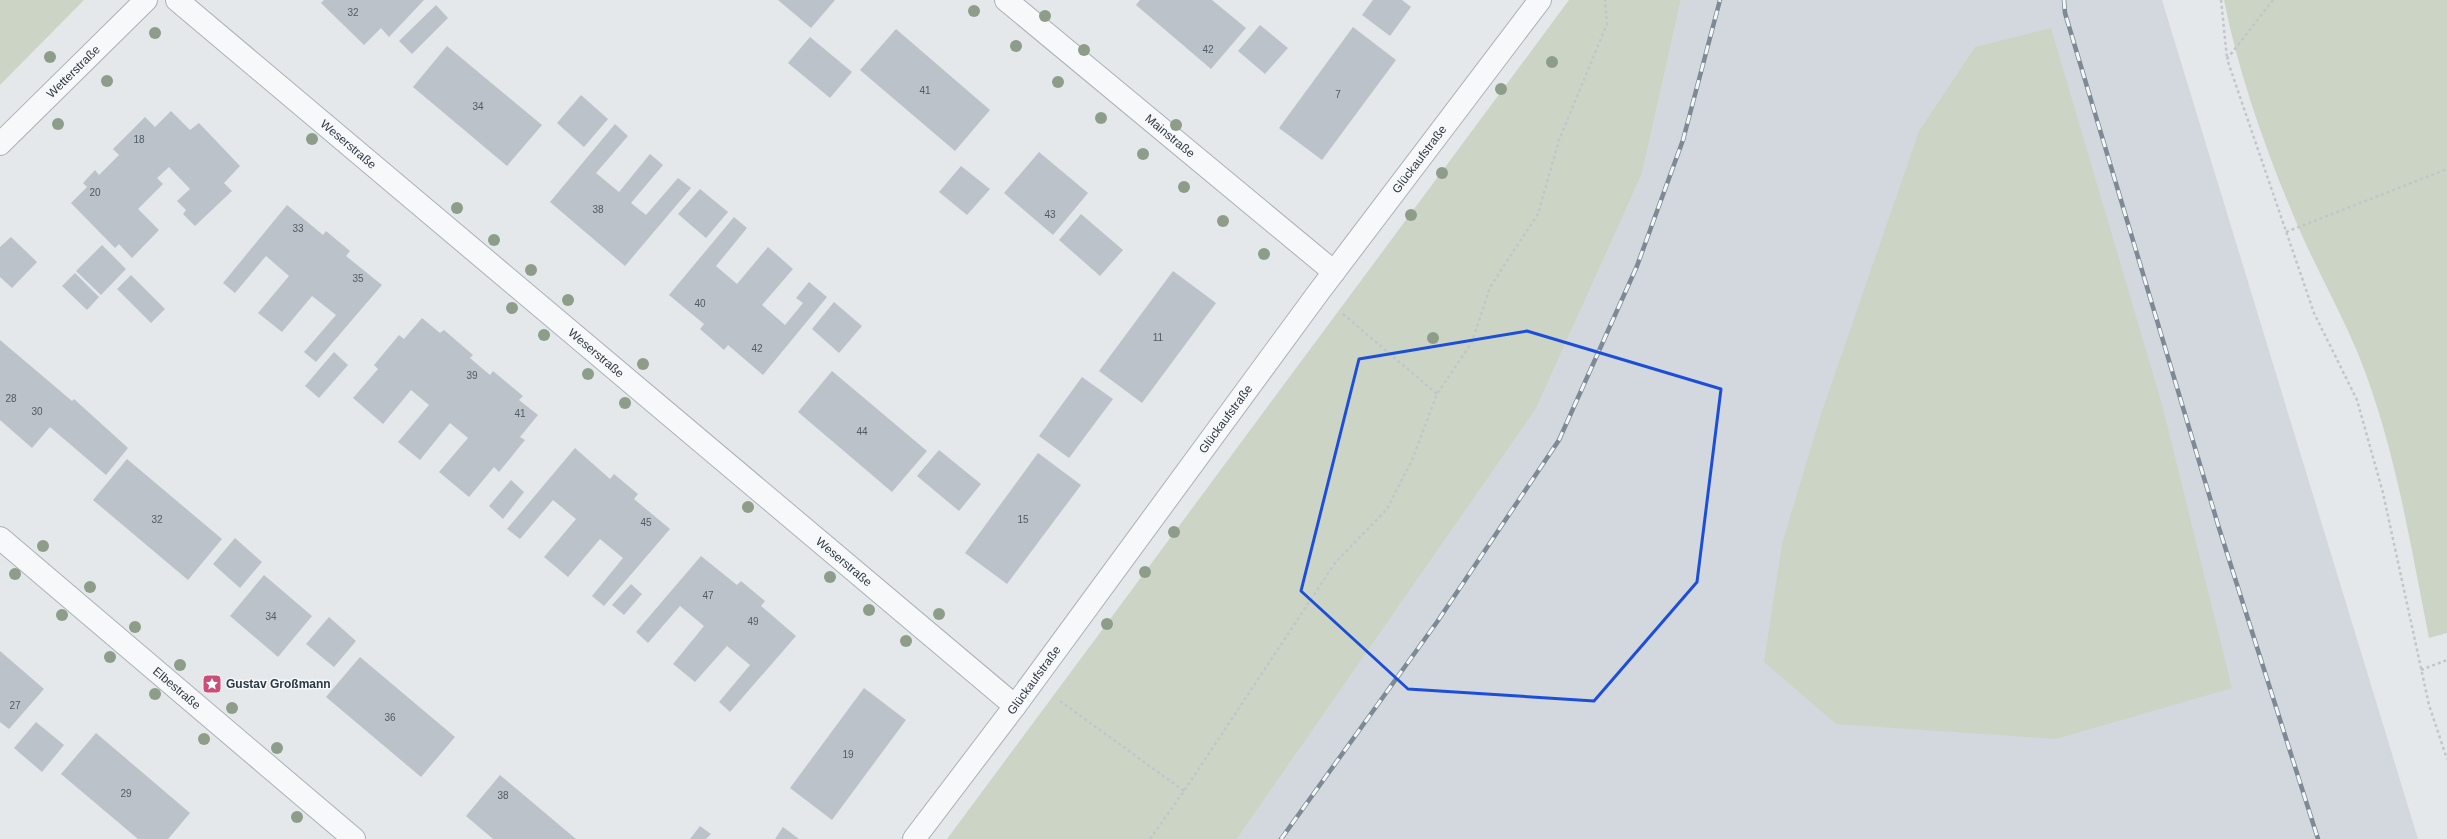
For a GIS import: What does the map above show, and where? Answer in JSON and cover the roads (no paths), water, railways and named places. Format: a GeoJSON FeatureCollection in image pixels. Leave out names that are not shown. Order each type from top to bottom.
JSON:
{"type":"FeatureCollection","features":[{"type":"Feature","properties":{"kind":"street","name":"Wetterstraße"},"geometry":{"type":"LineString","coordinates":[[0,144],[146,0]]}},
{"type":"Feature","properties":{"kind":"street","name":"Weserstraße"},"geometry":{"type":"LineString","coordinates":[[177,0],[1015,706]]}},
{"type":"Feature","properties":{"kind":"street","name":"Mainstraße"},"geometry":{"type":"LineString","coordinates":[[1006,0],[1334,272]]}},
{"type":"Feature","properties":{"kind":"street","name":"Glückaufstraße"},"geometry":{"type":"LineString","coordinates":[[914,839],[1015,706],[1318,293],[1540,0]]}},
{"type":"Feature","properties":{"kind":"street","name":"Elbestraße"},"geometry":{"type":"LineString","coordinates":[[0,538],[354,839]]}},
{"type":"Feature","properties":{"kind":"railway"},"geometry":{"type":"LineString","coordinates":[[1281,839],[1437,622],[1559,440],[1637,266],[1683,140],[1720,0]]}},
{"type":"Feature","properties":{"kind":"railway"},"geometry":{"type":"LineString","coordinates":[[2064,0],[2065,13],[2219,528],[2318,839]]}},
{"type":"Feature","properties":{"kind":"place","name":"Gustav Großmann"},"geometry":{"type":"Point","coordinates":[212,684]}}]}
